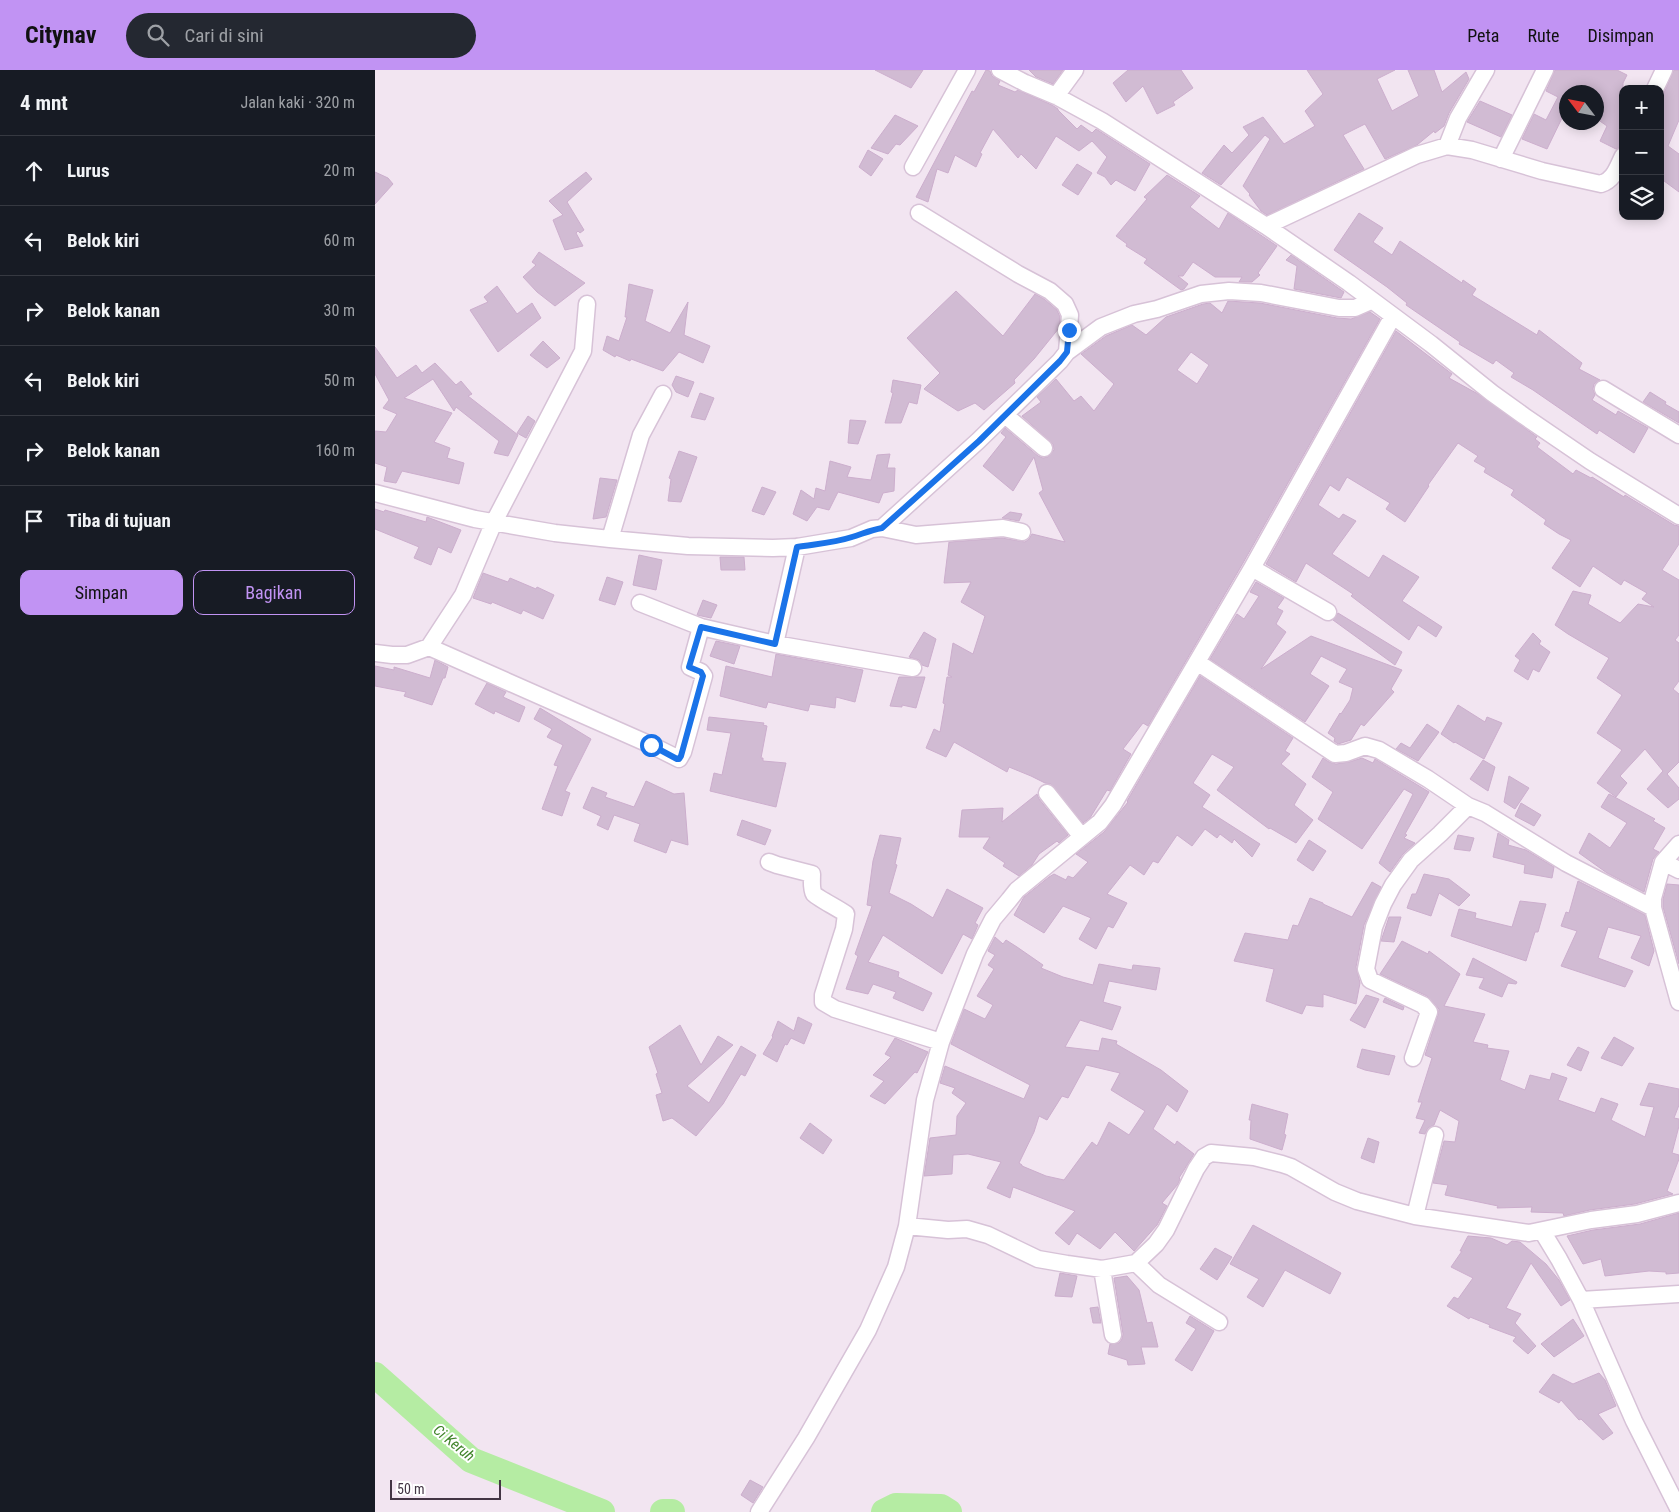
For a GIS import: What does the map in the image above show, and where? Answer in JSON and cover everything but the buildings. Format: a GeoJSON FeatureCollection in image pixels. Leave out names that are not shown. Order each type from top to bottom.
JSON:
{"type":"FeatureCollection","features":[{"type":"Feature","properties":{"kind":"street"},"geometry":{"type":"LineString","coordinates":[[913,167],[967,70]]}},
{"type":"Feature","properties":{"kind":"street"},"geometry":{"type":"LineString","coordinates":[[1000,70],[1056,96],[1102,121],[1266,226],[1431,344],[1491,393],[1590,461],[1679,516]]}},
{"type":"Feature","properties":{"kind":"street"},"geometry":{"type":"LineString","coordinates":[[1056,96],[1075,70]]}},
{"type":"Feature","properties":{"kind":"street"},"geometry":{"type":"LineString","coordinates":[[1447,146],[1457,118],[1486,70]]}},
{"type":"Feature","properties":{"kind":"street"},"geometry":{"type":"LineString","coordinates":[[1501,159],[1545,70]]}},
{"type":"Feature","properties":{"kind":"street"},"geometry":{"type":"LineString","coordinates":[[1657,85],[1664,70]]}},
{"type":"Feature","properties":{"kind":"street"},"geometry":{"type":"LineString","coordinates":[[1266,226],[1417,155],[1447,146],[1472,150],[1542,171],[1601,184],[1607,182],[1613,176],[1619,164]]}},
{"type":"Feature","properties":{"kind":"street"},"geometry":{"type":"LineString","coordinates":[[919,213],[1018,274],[1050,291],[1065,304],[1070,315],[1067,352]]}},
{"type":"Feature","properties":{"kind":"street"},"geometry":{"type":"LineString","coordinates":[[882,528],[1005,415],[1067,352],[1101,327],[1134,314],[1157,309],[1201,294],[1229,291],[1261,294],[1339,308],[1355,308],[1371,301]]}},
{"type":"Feature","properties":{"kind":"street"},"geometry":{"type":"LineString","coordinates":[[375,653],[407,655],[429,647],[463,595],[494,522],[583,351],[587,304]]}},
{"type":"Feature","properties":{"kind":"street"},"geometry":{"type":"LineString","coordinates":[[759,1512],[806,1438],[868,1330],[896,1267],[907,1226],[925,1100],[941,1042],[975,954],[993,919],[1017,890],[1100,822],[1113,805],[1253,568],[1393,316]]}},
{"type":"Feature","properties":{"kind":"street"},"geometry":{"type":"LineString","coordinates":[[1603,389],[1679,435]]}},
{"type":"Feature","properties":{"kind":"street"},"geometry":{"type":"LineString","coordinates":[[610,540],[641,435],[663,394]]}},
{"type":"Feature","properties":{"kind":"street"},"geometry":{"type":"LineString","coordinates":[[1005,415],[1044,448]]}},
{"type":"Feature","properties":{"kind":"street"},"geometry":{"type":"LineString","coordinates":[[375,493],[475,519],[555,533],[610,540],[688,546],[797,547],[851,538],[872,529],[882,528],[916,536],[1003,528],[1022,532]]}},
{"type":"Feature","properties":{"kind":"street"},"geometry":{"type":"LineString","coordinates":[[775,644],[797,547]]}},
{"type":"Feature","properties":{"kind":"street"},"geometry":{"type":"LineString","coordinates":[[1253,568],[1328,612]]}},
{"type":"Feature","properties":{"kind":"street"},"geometry":{"type":"LineString","coordinates":[[640,603],[701,627],[775,644],[913,668]]}},
{"type":"Feature","properties":{"kind":"street"},"geometry":{"type":"LineString","coordinates":[[429,647],[679,759],[703,676],[701,672],[689,667],[701,627]]}},
{"type":"Feature","properties":{"kind":"street"},"geometry":{"type":"LineString","coordinates":[[1197,662],[1335,754],[1346,753],[1365,746],[1379,750],[1566,864],[1653,908]]}},
{"type":"Feature","properties":{"kind":"street"},"geometry":{"type":"LineString","coordinates":[[1047,793],[1083,837]]}},
{"type":"Feature","properties":{"kind":"street"},"geometry":{"type":"LineString","coordinates":[[1413,1058],[1429,1012],[1423,1005],[1370,980],[1366,969],[1374,927],[1383,904],[1401,872],[1411,860],[1435,840],[1468,806]]}},
{"type":"Feature","properties":{"kind":"street"},"geometry":{"type":"LineString","coordinates":[[1679,844],[1663,862],[1653,898],[1653,908],[1679,1002]]}},
{"type":"Feature","properties":{"kind":"street"},"geometry":{"type":"LineString","coordinates":[[769,862],[812,874],[813,892],[816,896],[846,914],[844,929],[823,995],[823,1002],[835,1009],[941,1042]]}},
{"type":"Feature","properties":{"kind":"street"},"geometry":{"type":"LineString","coordinates":[[1663,862],[1679,870]]}},
{"type":"Feature","properties":{"kind":"street"},"geometry":{"type":"LineString","coordinates":[[1415,1216],[1435,1135]]}},
{"type":"Feature","properties":{"kind":"street"},"geometry":{"type":"LineString","coordinates":[[907,1226],[948,1230],[967,1229],[988,1235],[1038,1259],[1102,1269],[1136,1263],[1156,1244],[1166,1230],[1196,1169],[1205,1157],[1211,1153],[1255,1157],[1282,1164],[1291,1167],[1335,1192],[1357,1201],[1415,1216],[1529,1233],[1591,1220],[1637,1214],[1679,1203]]}},
{"type":"Feature","properties":{"kind":"street"},"geometry":{"type":"LineString","coordinates":[[1542,1231],[1581,1300],[1634,1421],[1679,1510]]}},
{"type":"Feature","properties":{"kind":"street"},"geometry":{"type":"LineString","coordinates":[[1136,1263],[1159,1285],[1219,1322]]}},
{"type":"Feature","properties":{"kind":"street"},"geometry":{"type":"LineString","coordinates":[[1102,1269],[1113,1335]]}},
{"type":"Feature","properties":{"kind":"street"},"geometry":{"type":"LineString","coordinates":[[1581,1300],[1679,1294]]}},
{"type":"Feature","properties":{"kind":"waterway","name":"Ci Keruh"},"geometry":{"type":"LineString","coordinates":[[375,1375],[471,1460],[602,1512]]}},
{"type":"Feature","properties":{"kind":"waterway","name":"Ci Keruh"},"geometry":{"type":"LineString","coordinates":[[884,1512],[896,1506],[941,1507],[949,1512]]}},
{"type":"Feature","properties":{"kind":"waterway","name":"Ci Keruh"},"geometry":{"type":"LineString","coordinates":[[663,1512],[672,1512]]}},
{"type":"Feature","properties":{"kind":"route"},"geometry":{"type":"LineString","coordinates":[[651,745],[677,759],[681,756],[703,676],[701,672],[689,667],[701,627],[775,644],[797,547],[851,538],[872,529],[882,528],[979,441],[1060,361],[1067,352],[1069,330]]}}]}
